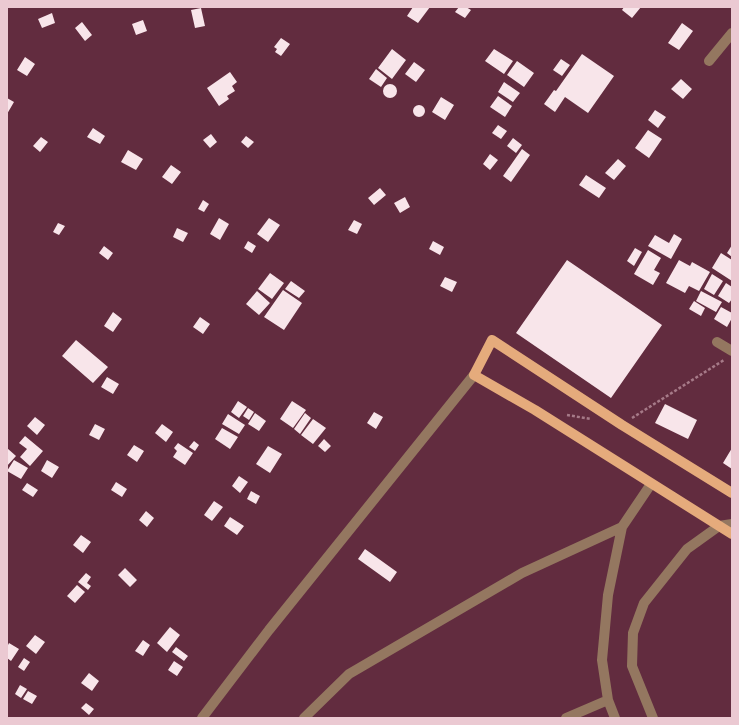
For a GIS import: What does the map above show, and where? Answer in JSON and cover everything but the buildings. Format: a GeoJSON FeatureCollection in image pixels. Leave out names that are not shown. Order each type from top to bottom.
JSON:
{"type":"FeatureCollection","features":[{"type":"Feature","properties":{"kind":"main road"},"geometry":{"type":"LineString","coordinates":[[732,492],[622,425],[492,340],[474,375],[534,410],[732,534]]}},
{"type":"Feature","properties":{"kind":"street"},"geometry":{"type":"LineString","coordinates":[[709,61],[732,33]]}},
{"type":"Feature","properties":{"kind":"street"},"geometry":{"type":"LineString","coordinates":[[717,342],[729,355]]}},
{"type":"Feature","properties":{"kind":"street"},"geometry":{"type":"LineString","coordinates":[[202,718],[268,630],[474,375]]}},
{"type":"Feature","properties":{"kind":"street"},"geometry":{"type":"LineString","coordinates":[[615,718],[608,700],[602,660],[608,595],[622,527],[651,484]]}},
{"type":"Feature","properties":{"kind":"street"},"geometry":{"type":"LineString","coordinates":[[653,718],[632,666],[633,633],[644,603],[687,549],[719,526],[732,524]]}},
{"type":"Feature","properties":{"kind":"street"},"geometry":{"type":"LineString","coordinates":[[304,718],[349,674],[522,574],[622,527]]}},
{"type":"Feature","properties":{"kind":"street"},"geometry":{"type":"LineString","coordinates":[[566,718],[608,700]]}},
{"type":"Feature","properties":{"kind":"path"},"geometry":{"type":"LineString","coordinates":[[622,425],[729,355]]}},
{"type":"Feature","properties":{"kind":"path"},"geometry":{"type":"LineString","coordinates":[[564,415],[592,420]]}}]}
